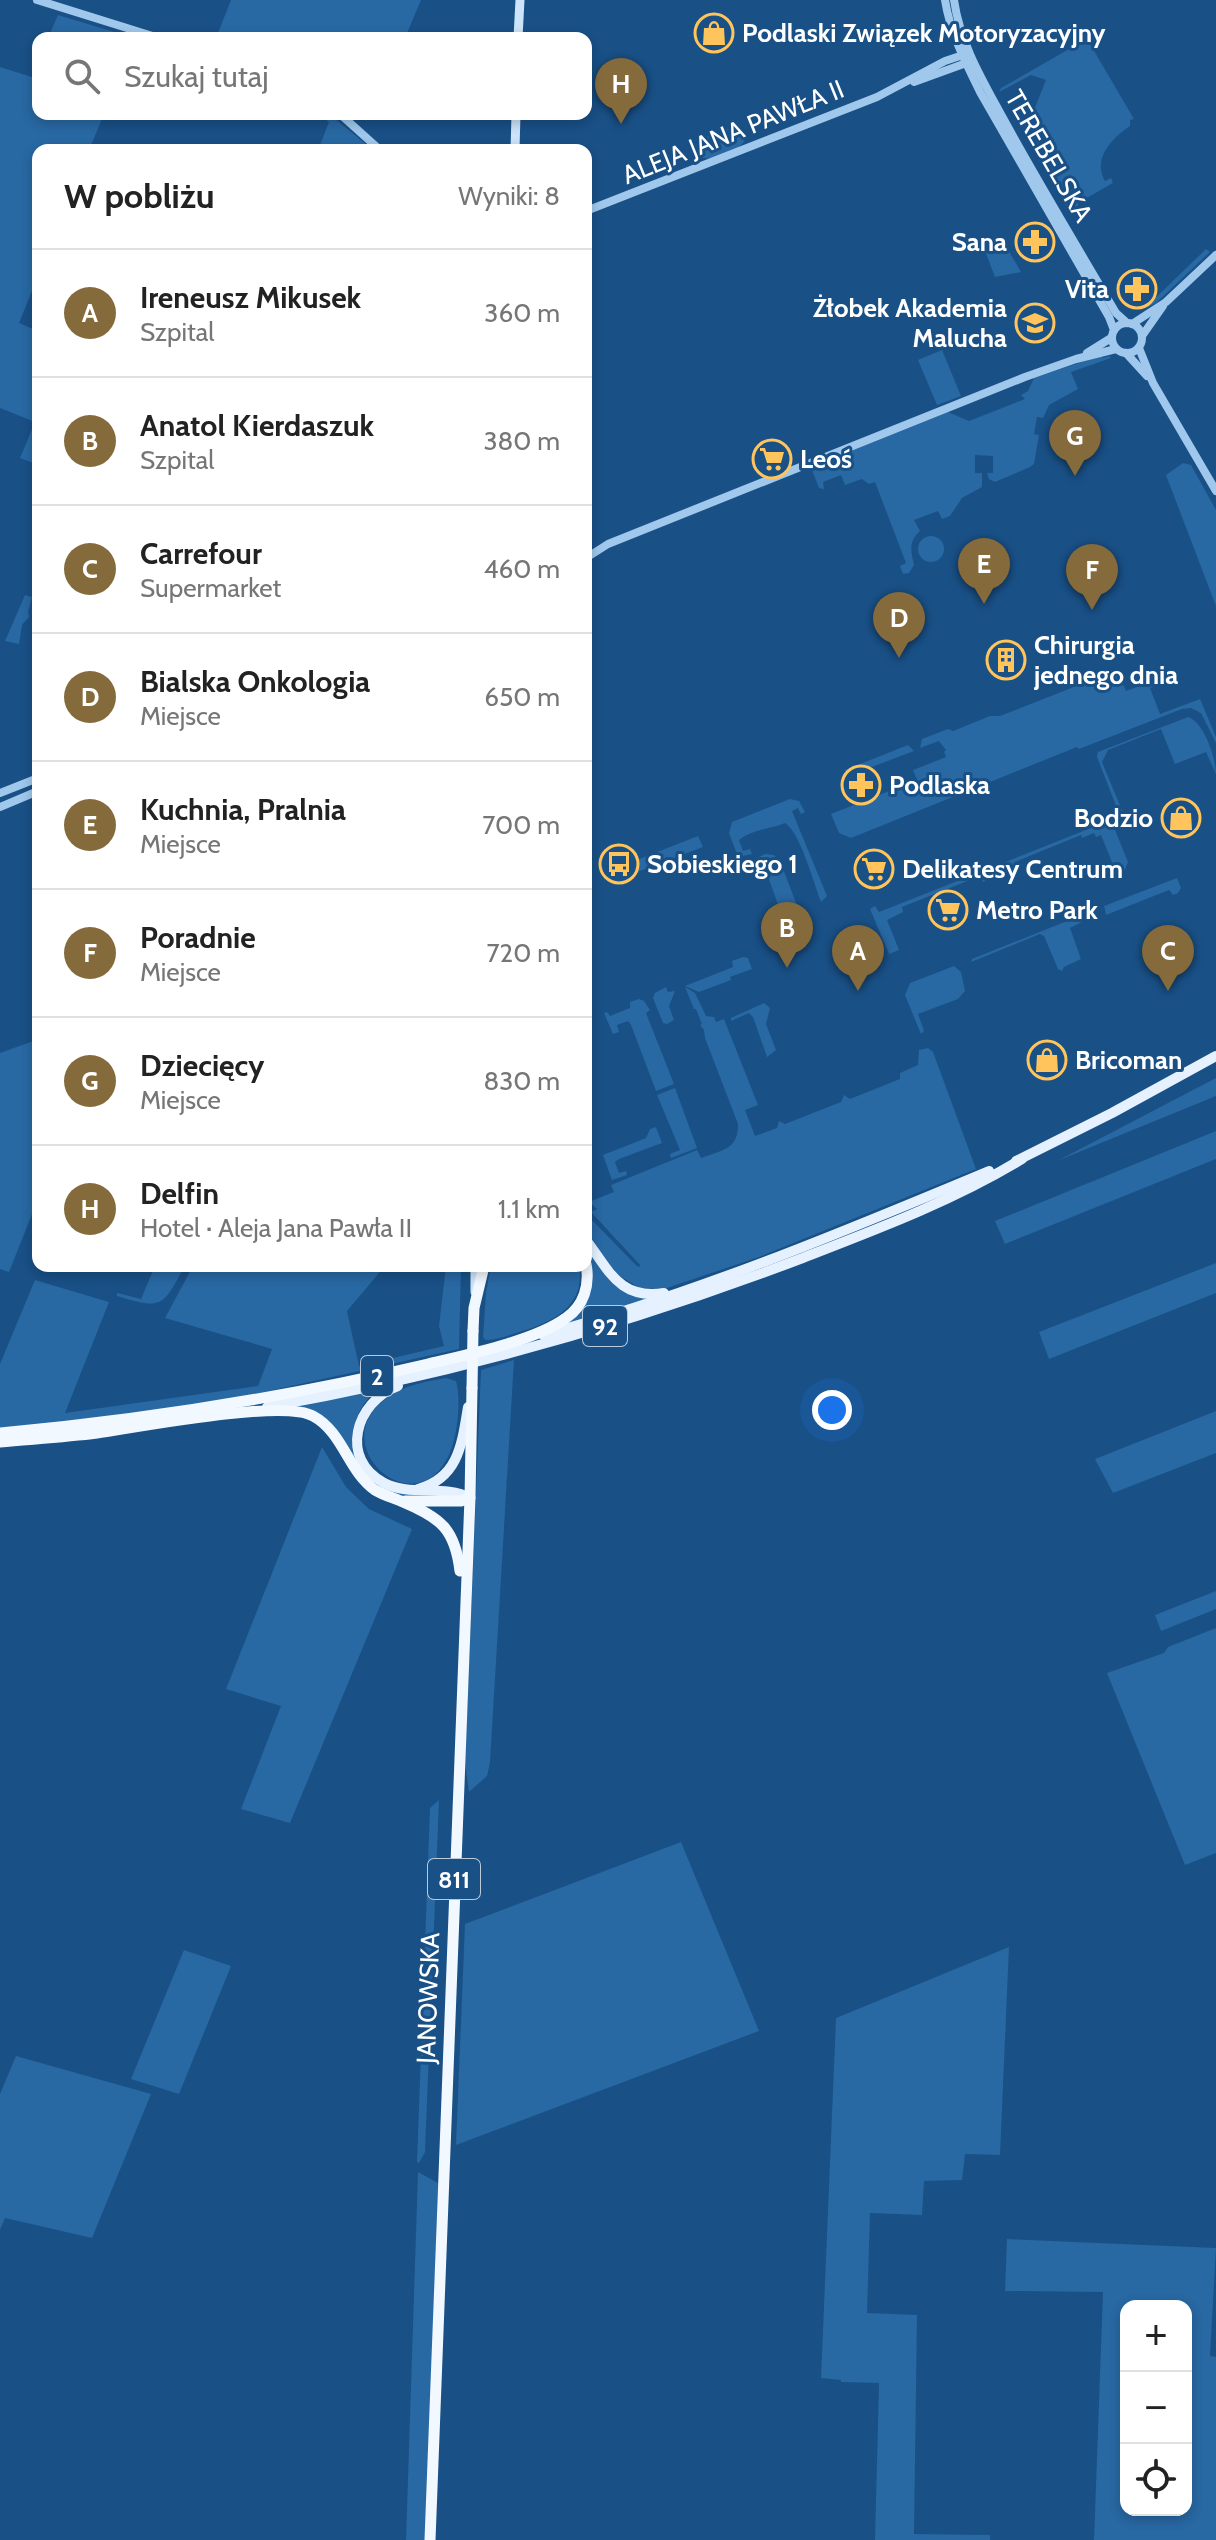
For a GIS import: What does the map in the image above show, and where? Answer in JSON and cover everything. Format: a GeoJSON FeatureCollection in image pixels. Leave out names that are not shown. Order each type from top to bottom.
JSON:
{"type":"FeatureCollection","features":[{"type":"Feature","properties":{"kind":"highway"},"geometry":{"type":"LineString","coordinates":[[474,1308],[483,1272]]}},
{"type":"Feature","properties":{"kind":"highway"},"geometry":{"type":"LineString","coordinates":[[502,1346],[569,1317],[585,1292],[586,1272]]}},
{"type":"Feature","properties":{"kind":"highway","name":"JANOWSKA"},"geometry":{"type":"LineString","coordinates":[[430,2540],[470,1498],[474,1308]]}},
{"type":"Feature","properties":{"kind":"highway","name":"2"},"geometry":{"type":"LineString","coordinates":[[0,1433],[238,1403],[403,1370],[502,1346]]}},
{"type":"Feature","properties":{"kind":"highway"},"geometry":{"type":"LineString","coordinates":[[0,1442],[229,1414],[291,1410],[314,1416],[331,1432],[362,1478],[379,1492],[430,1515],[450,1533],[457,1548],[464,1600]]}},
{"type":"Feature","properties":{"kind":"highway"},"geometry":{"type":"LineString","coordinates":[[400,1501],[461,1501],[470,1498]]}},
{"type":"Feature","properties":{"kind":"main road"},"geometry":{"type":"LineString","coordinates":[[518,32],[520,0]]}},
{"type":"Feature","properties":{"kind":"main road"},"geometry":{"type":"LineString","coordinates":[[515,144],[516,120]]}},
{"type":"Feature","properties":{"kind":"main road","name":"92"},"geometry":{"type":"LineString","coordinates":[[502,1346],[611,1315],[830,1238],[1022,1159],[1216,1056]]}},
{"type":"Feature","properties":{"kind":"main road","name":"92"},"geometry":{"type":"LineString","coordinates":[[229,1414],[437,1372],[607,1326],[752,1277],[929,1206],[1022,1159]]}},
{"type":"Feature","properties":{"kind":"main road"},"geometry":{"type":"LineString","coordinates":[[592,1249],[610,1275],[633,1291],[659,1294],[715,1280]]}},
{"type":"Feature","properties":{"kind":"main road","name":"JANOWSKA"},"geometry":{"type":"LineString","coordinates":[[474,1308],[475,1272]]}},
{"type":"Feature","properties":{"kind":"main road"},"geometry":{"type":"LineString","coordinates":[[437,1372],[381,1393],[366,1409],[358,1430],[361,1455],[370,1471],[384,1483],[412,1490],[461,1493],[470,1498]]}},
{"type":"Feature","properties":{"kind":"main road"},"geometry":{"type":"LineString","coordinates":[[412,1490],[440,1480],[456,1461],[472,1388]]}},
{"type":"Feature","properties":{"kind":"street"},"geometry":{"type":"LineString","coordinates":[[37,0],[140,32]]}},
{"type":"Feature","properties":{"kind":"street","name":"TEREBELSKA"},"geometry":{"type":"LineString","coordinates":[[945,0],[952,44],[945,61]]}},
{"type":"Feature","properties":{"kind":"street","name":"TEREBELSKA"},"geometry":{"type":"LineString","coordinates":[[954,0],[967,58],[1116,313],[1129,324]]}},
{"type":"Feature","properties":{"kind":"street","name":"TEREBELSKA"},"geometry":{"type":"LineString","coordinates":[[950,22],[994,118],[1109,317],[1113,334]]}},
{"type":"Feature","properties":{"kind":"street","name":"ALEJA JANA PAWŁA II"},"geometry":{"type":"LineString","coordinates":[[894,88],[945,61],[967,58]]}},
{"type":"Feature","properties":{"kind":"street","name":"ALEJA JANA PAWŁA II"},"geometry":{"type":"LineString","coordinates":[[592,209],[864,102],[967,58]]}},
{"type":"Feature","properties":{"kind":"street"},"geometry":{"type":"LineString","coordinates":[[347,120],[373,144]]}},
{"type":"Feature","properties":{"kind":"street"},"geometry":{"type":"LineString","coordinates":[[1216,255],[1166,302],[1142,336],[1139,348],[1153,383],[1216,491]]}},
{"type":"Feature","properties":{"kind":"street"},"geometry":{"type":"LineString","coordinates":[[1076,359],[1166,302]]}},
{"type":"Feature","properties":{"kind":"street"},"geometry":{"type":"LineString","coordinates":[[1129,324],[1138,328],[1142,336]]}},
{"type":"Feature","properties":{"kind":"street"},"geometry":{"type":"LineString","coordinates":[[1113,334],[1116,349]]}},
{"type":"Feature","properties":{"kind":"street"},"geometry":{"type":"LineString","coordinates":[[1126,353],[1139,348]]}},
{"type":"Feature","properties":{"kind":"street"},"geometry":{"type":"LineString","coordinates":[[592,554],[608,544],[1076,359],[1116,349],[1126,353],[1153,383]]}},
{"type":"Feature","properties":{"kind":"street"},"geometry":{"type":"LineString","coordinates":[[0,793],[32,780]]}},
{"type":"Feature","properties":{"kind":"street"},"geometry":{"type":"LineString","coordinates":[[0,807],[32,794]]}},
{"type":"Feature","properties":{"kind":"shaded area"},"geometry":{"type":"Polygon","coordinates":[[[231,0],[421,0],[408,32],[218,32],[231,0]]]}},
{"type":"Feature","properties":{"kind":"shaded area"},"geometry":{"type":"Polygon","coordinates":[[[58,15],[114,32],[51,32],[58,15]]]}},
{"type":"Feature","properties":{"kind":"shaded area"},"geometry":{"type":"Polygon","coordinates":[[[1083,41],[1090,44],[1134,119],[1130,120],[1130,126],[1111,143],[1102,157],[1105,181],[1111,178],[1113,183],[1078,203],[1078,210],[1071,214],[1024,135],[1046,80],[1031,75],[999,92],[1083,41]]]}},
{"type":"Feature","properties":{"kind":"shaded area"},"geometry":{"type":"Polygon","coordinates":[[[0,67],[32,77],[32,120],[102,120],[92,144],[32,144],[32,291],[19,323],[32,328],[32,421],[0,408],[0,67]]]}},
{"type":"Feature","properties":{"kind":"shaded area"},"geometry":{"type":"Polygon","coordinates":[[[326,120],[336,120],[366,144],[320,144],[329,122],[326,120]]]}},
{"type":"Feature","properties":{"kind":"shaded area"},"geometry":{"type":"Polygon","coordinates":[[[730,128],[742,132],[745,140],[742,144],[718,157],[700,157],[695,147],[698,141],[701,139],[704,145],[708,143],[706,137],[709,136],[712,142],[722,139],[720,132],[730,128]]]}},
{"type":"Feature","properties":{"kind":"shaded area"},"geometry":{"type":"Polygon","coordinates":[[[995,247],[998,252],[1007,248],[1021,272],[995,277],[985,251],[995,247]]]}},
{"type":"Feature","properties":{"kind":"shaded area"},"geometry":{"type":"Polygon","coordinates":[[[1206,249],[1210,252],[1156,303],[1144,309],[1206,249]]]}},
{"type":"Feature","properties":{"kind":"shaded area"},"geometry":{"type":"Polygon","coordinates":[[[942,350],[961,396],[937,405],[918,360],[942,350]]]}},
{"type":"Feature","properties":{"kind":"shaded area"},"geometry":{"type":"Polygon","coordinates":[[[1102,355],[1103,358],[1111,358],[1071,372],[1078,389],[1049,405],[1043,418],[1037,417],[1034,434],[1039,435],[1034,464],[995,482],[989,479],[987,473],[993,473],[993,456],[975,455],[975,473],[982,473],[982,487],[962,498],[950,516],[942,519],[938,511],[914,520],[920,531],[912,543],[914,565],[909,573],[903,574],[900,566],[906,563],[875,482],[869,484],[862,479],[845,485],[841,475],[823,482],[824,489],[819,488],[812,470],[816,465],[948,412],[969,421],[1025,399],[1021,395],[1028,391],[1034,378],[1102,355]]]}},
{"type":"Feature","properties":{"kind":"shaded area"},"geometry":{"type":"Polygon","coordinates":[[[32,429],[32,463],[20,458],[32,429]]]}},
{"type":"Feature","properties":{"kind":"shaded area"},"geometry":{"type":"Polygon","coordinates":[[[1183,463],[1191,465],[1216,510],[1216,606],[1166,475],[1183,463]]]}},
{"type":"Feature","properties":{"kind":"shaded area"},"geometry":{"type":"Polygon","coordinates":[[[931,536],[940,540],[944,549],[940,558],[931,562],[922,558],[918,549],[922,540],[931,536]]]}},
{"type":"Feature","properties":{"kind":"shaded area"},"geometry":{"type":"Polygon","coordinates":[[[25,595],[32,597],[29,617],[22,625],[19,644],[5,641],[25,595]]]}},
{"type":"Feature","properties":{"kind":"shaded area"},"geometry":{"type":"Polygon","coordinates":[[[1117,670],[1126,691],[1161,678],[1163,683],[1150,688],[1160,714],[1200,699],[1216,743],[1201,713],[1191,708],[1182,709],[1079,749],[1077,747],[851,838],[839,833],[831,814],[917,780],[913,770],[946,757],[946,750],[939,741],[920,748],[922,739],[990,716],[1000,716],[1117,670]]]}},
{"type":"Feature","properties":{"kind":"shaded area"},"geometry":{"type":"Polygon","coordinates":[[[1188,717],[1199,726],[1208,741],[1216,774],[1206,752],[1175,764],[1161,729],[1108,750],[1102,762],[1124,815],[1120,816],[1097,757],[1098,752],[1188,717]]]}},
{"type":"Feature","properties":{"kind":"shaded area"},"geometry":{"type":"Polygon","coordinates":[[[908,745],[914,751],[848,776],[845,770],[908,745]]]}},
{"type":"Feature","properties":{"kind":"shaded area"},"geometry":{"type":"Polygon","coordinates":[[[790,799],[799,801],[805,812],[801,814],[798,808],[792,811],[827,896],[821,902],[801,847],[785,823],[744,836],[739,840],[743,851],[750,849],[752,854],[738,857],[729,833],[732,822],[790,799]]]}},
{"type":"Feature","properties":{"kind":"shaded area"},"geometry":{"type":"Polygon","coordinates":[[[1111,820],[1128,862],[1123,875],[1118,877],[1101,835],[1096,837],[1094,833],[1082,838],[1081,835],[1015,862],[1018,868],[1012,870],[1009,865],[987,874],[988,879],[983,882],[980,876],[902,907],[903,912],[887,920],[899,950],[889,954],[870,909],[875,906],[879,912],[1111,820]]]}},
{"type":"Feature","properties":{"kind":"shaded area"},"geometry":{"type":"Polygon","coordinates":[[[698,836],[703,847],[624,877],[624,865],[698,836]]]}},
{"type":"Feature","properties":{"kind":"shaded area"},"geometry":{"type":"Polygon","coordinates":[[[765,854],[774,855],[780,861],[798,908],[796,914],[783,919],[760,861],[743,868],[742,865],[765,854]]]}},
{"type":"Feature","properties":{"kind":"shaded area"},"geometry":{"type":"Polygon","coordinates":[[[1177,878],[1181,888],[1178,893],[1173,895],[1169,890],[1106,915],[1104,906],[1177,878]]]}},
{"type":"Feature","properties":{"kind":"shaded area"},"geometry":{"type":"Polygon","coordinates":[[[1082,915],[1082,922],[1070,928],[1081,959],[1062,971],[1058,969],[1044,936],[1040,934],[971,962],[972,959],[1082,915]]]}},
{"type":"Feature","properties":{"kind":"shaded area"},"geometry":{"type":"Polygon","coordinates":[[[748,958],[752,969],[730,977],[731,980],[699,992],[685,986],[733,967],[732,961],[748,958]]]}},
{"type":"Feature","properties":{"kind":"shaded area"},"geometry":{"type":"Polygon","coordinates":[[[954,966],[961,972],[965,991],[958,999],[918,1014],[924,1031],[921,1034],[905,995],[910,983],[954,966]]]}},
{"type":"Feature","properties":{"kind":"shaded area"},"geometry":{"type":"Polygon","coordinates":[[[666,987],[668,992],[675,991],[669,1006],[674,1020],[667,1024],[663,1023],[653,998],[655,993],[666,987]]]}},
{"type":"Feature","properties":{"kind":"shaded area"},"geometry":{"type":"Polygon","coordinates":[[[685,987],[695,993],[706,1016],[714,1017],[716,1022],[724,1019],[758,1105],[745,1110],[755,1136],[777,1128],[779,1121],[785,1124],[841,1102],[844,1095],[850,1099],[900,1079],[900,1073],[918,1065],[919,1050],[928,1048],[933,1052],[976,1169],[759,1257],[664,1289],[640,1288],[616,1274],[592,1242],[592,1220],[639,1267],[592,1213],[597,1209],[592,1201],[614,1192],[611,1185],[697,1150],[701,1158],[723,1150],[736,1139],[738,1124],[685,987]]]}},
{"type":"Feature","properties":{"kind":"shaded area"},"geometry":{"type":"Polygon","coordinates":[[[639,999],[650,1010],[646,1013],[674,1084],[656,1091],[631,1025],[628,1021],[617,1025],[619,1032],[613,1034],[604,1013],[610,1016],[630,1008],[630,1002],[639,999]]]}},
{"type":"Feature","properties":{"kind":"shaded area"},"geometry":{"type":"Polygon","coordinates":[[[764,1003],[770,1008],[766,1024],[776,1050],[767,1057],[749,1013],[731,1021],[731,1018],[764,1003]]]}},
{"type":"Feature","properties":{"kind":"shaded area"},"geometry":{"type":"Polygon","coordinates":[[[32,1041],[32,1214],[9,1272],[0,1269],[0,1053],[32,1041]]]}},
{"type":"Feature","properties":{"kind":"shaded area"},"geometry":{"type":"Polygon","coordinates":[[[1216,1078],[1216,1096],[1057,1161],[1216,1078]]]}},
{"type":"Feature","properties":{"kind":"shaded area"},"geometry":{"type":"Polygon","coordinates":[[[675,1088],[697,1148],[671,1158],[670,1154],[680,1150],[657,1095],[675,1088]]]}},
{"type":"Feature","properties":{"kind":"shaded area"},"geometry":{"type":"Polygon","coordinates":[[[656,1127],[662,1143],[619,1159],[615,1162],[619,1173],[626,1171],[627,1175],[612,1180],[603,1155],[646,1138],[650,1129],[656,1127]]]}},
{"type":"Feature","properties":{"kind":"shaded area"},"geometry":{"type":"Polygon","coordinates":[[[1216,1131],[1216,1159],[1005,1244],[995,1221],[1216,1131]]]}},
{"type":"Feature","properties":{"kind":"shaded area"},"geometry":{"type":"Polygon","coordinates":[[[592,1254],[614,1284],[651,1298],[567,1324],[580,1311],[587,1272],[592,1272],[592,1254]]]}},
{"type":"Feature","properties":{"kind":"shaded area"},"geometry":{"type":"Polygon","coordinates":[[[1216,1263],[1216,1293],[1049,1359],[1039,1332],[1216,1263]]]}},
{"type":"Feature","properties":{"kind":"shaded area"},"geometry":{"type":"Polygon","coordinates":[[[152,1272],[182,1272],[160,1302],[144,1303],[117,1296],[117,1293],[141,1299],[152,1272]]]}},
{"type":"Feature","properties":{"kind":"shaded area"},"geometry":{"type":"Polygon","coordinates":[[[190,1272],[380,1272],[347,1311],[359,1366],[444,1346],[439,1326],[445,1272],[461,1272],[459,1349],[233,1399],[114,1418],[0,1428],[0,1364],[35,1280],[109,1302],[65,1413],[258,1386],[272,1349],[165,1318],[190,1272]]]}},
{"type":"Feature","properties":{"kind":"shaded area"},"geometry":{"type":"Polygon","coordinates":[[[490,1272],[579,1272],[577,1293],[563,1312],[541,1324],[501,1338],[485,1340],[483,1337],[490,1272]]]}},
{"type":"Feature","properties":{"kind":"shaded area"},"geometry":{"type":"Polygon","coordinates":[[[514,1360],[490,1762],[487,1776],[469,1792],[465,1763],[481,1370],[514,1360]]]}},
{"type":"Feature","properties":{"kind":"shaded area"},"geometry":{"type":"Polygon","coordinates":[[[446,1378],[456,1381],[458,1396],[452,1447],[437,1473],[418,1483],[398,1481],[380,1470],[368,1452],[365,1432],[374,1410],[404,1388],[446,1378]]]}},
{"type":"Feature","properties":{"kind":"shaded area"},"geometry":{"type":"Polygon","coordinates":[[[379,1388],[361,1408],[357,1418],[357,1438],[367,1474],[441,1495],[441,1498],[403,1497],[377,1486],[365,1475],[325,1423],[297,1405],[379,1388]]]}},
{"type":"Feature","properties":{"kind":"shaded area"},"geometry":{"type":"Polygon","coordinates":[[[1216,1411],[1216,1453],[1113,1493],[1095,1459],[1216,1411]]]}},
{"type":"Feature","properties":{"kind":"shaded area"},"geometry":{"type":"Polygon","coordinates":[[[322,1447],[346,1487],[369,1509],[412,1529],[290,1823],[241,1809],[281,1706],[226,1689],[322,1447]]]}},
{"type":"Feature","properties":{"kind":"shaded area"},"geometry":{"type":"Polygon","coordinates":[[[1216,1591],[1216,1609],[1161,1631],[1155,1615],[1216,1591]]]}},
{"type":"Feature","properties":{"kind":"shaded area"},"geometry":{"type":"Polygon","coordinates":[[[1216,1628],[1216,1853],[1185,1865],[1107,1673],[1164,1653],[1168,1647],[1216,1628]]]}},
{"type":"Feature","properties":{"kind":"shaded area"},"geometry":{"type":"Polygon","coordinates":[[[439,1800],[425,2152],[419,2163],[430,1808],[439,1800]]]}},
{"type":"Feature","properties":{"kind":"shaded area"},"geometry":{"type":"Polygon","coordinates":[[[681,1842],[759,2031],[456,2145],[465,1924],[681,1842]]]}},
{"type":"Feature","properties":{"kind":"shaded area"},"geometry":{"type":"Polygon","coordinates":[[[1009,1947],[1000,2155],[965,2154],[962,2180],[924,2181],[922,2215],[870,2213],[867,2313],[917,2315],[914,2534],[990,2535],[990,2540],[875,2540],[879,2383],[821,2378],[836,2018],[1009,1947]]]}},
{"type":"Feature","properties":{"kind":"shaded area"},"geometry":{"type":"Polygon","coordinates":[[[184,1950],[231,1966],[179,2094],[131,2079],[184,1950]]]}},
{"type":"Feature","properties":{"kind":"shaded area"},"geometry":{"type":"Polygon","coordinates":[[[16,2056],[151,2094],[92,2238],[5,2218],[0,2230],[0,2094],[16,2056]]]}},
{"type":"Feature","properties":{"kind":"shaded area"},"geometry":{"type":"Polygon","coordinates":[[[418,2172],[438,2183],[426,2540],[406,2540],[418,2172]]]}},
{"type":"Feature","properties":{"kind":"shaded area"},"geometry":{"type":"Polygon","coordinates":[[[1007,2239],[1216,2248],[1210,2356],[1216,2357],[1216,2540],[1094,2540],[1103,2292],[1005,2291],[1007,2239]]]}},
{"type":"Feature","properties":{"kind":"place","name":"Podlaski Związek Motoryzacyjny"},"geometry":{"type":"Point","coordinates":[714,33]}},
{"type":"Feature","properties":{"kind":"place","name":"Delfin"},"geometry":{"type":"Point","coordinates":[621,124]}},
{"type":"Feature","properties":{"kind":"place","name":"Sana"},"geometry":{"type":"Point","coordinates":[1035,242]}},
{"type":"Feature","properties":{"kind":"place","name":"Vita"},"geometry":{"type":"Point","coordinates":[1137,289]}},
{"type":"Feature","properties":{"kind":"place","name":"Żłobek Akademia Malucha"},"geometry":{"type":"Point","coordinates":[1035,323]}},
{"type":"Feature","properties":{"kind":"place","name":"Leoś"},"geometry":{"type":"Point","coordinates":[772,459]}},
{"type":"Feature","properties":{"kind":"place","name":"Dziecięcy"},"geometry":{"type":"Point","coordinates":[1075,476]}},
{"type":"Feature","properties":{"kind":"place","name":"Kuchnia, Pralnia"},"geometry":{"type":"Point","coordinates":[984,604]}},
{"type":"Feature","properties":{"kind":"place","name":"Poradnie"},"geometry":{"type":"Point","coordinates":[1092,610]}},
{"type":"Feature","properties":{"kind":"place","name":"Bialska Onkologia"},"geometry":{"type":"Point","coordinates":[899,658]}},
{"type":"Feature","properties":{"kind":"place","name":"Chirurgia jednego dnia"},"geometry":{"type":"Point","coordinates":[1006,660]}},
{"type":"Feature","properties":{"kind":"place","name":"Podlaska"},"geometry":{"type":"Point","coordinates":[861,785]}},
{"type":"Feature","properties":{"kind":"place","name":"Bodzio"},"geometry":{"type":"Point","coordinates":[1181,818]}},
{"type":"Feature","properties":{"kind":"place","name":"Sobieskiego 1"},"geometry":{"type":"Point","coordinates":[619,864]}},
{"type":"Feature","properties":{"kind":"place","name":"Delikatesy Centrum"},"geometry":{"type":"Point","coordinates":[874,869]}},
{"type":"Feature","properties":{"kind":"place","name":"Metro Park"},"geometry":{"type":"Point","coordinates":[948,910]}},
{"type":"Feature","properties":{"kind":"place","name":"Anatol Kierdaszuk"},"geometry":{"type":"Point","coordinates":[787,968]}},
{"type":"Feature","properties":{"kind":"place","name":"Ireneusz Mikusek"},"geometry":{"type":"Point","coordinates":[858,991]}},
{"type":"Feature","properties":{"kind":"place","name":"Carrefour"},"geometry":{"type":"Point","coordinates":[1168,991]}},
{"type":"Feature","properties":{"kind":"place","name":"Bricoman"},"geometry":{"type":"Point","coordinates":[1047,1060]}}]}
